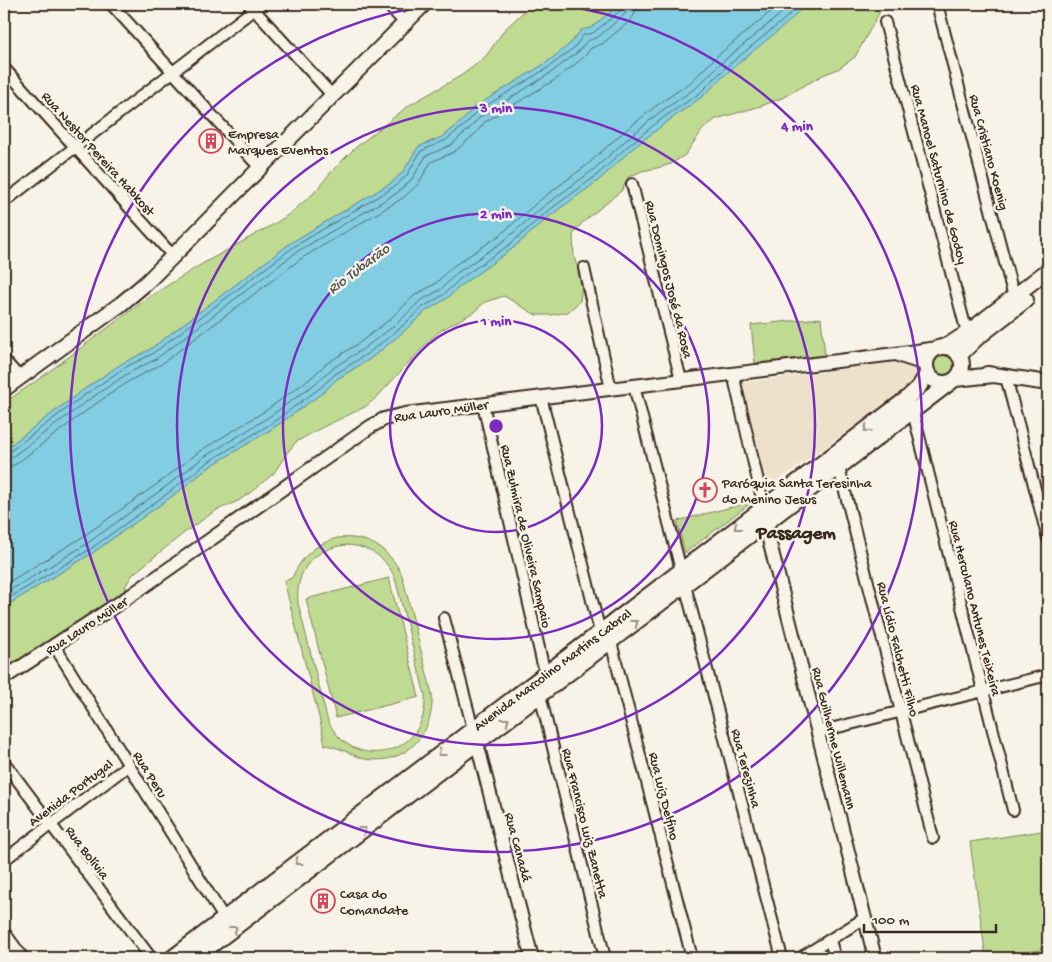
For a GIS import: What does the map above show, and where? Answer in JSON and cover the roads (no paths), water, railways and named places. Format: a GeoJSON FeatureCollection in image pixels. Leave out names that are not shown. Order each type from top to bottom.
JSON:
{"type":"FeatureCollection","features":[{"type":"Feature","properties":{"kind":"main road"},"geometry":{"type":"LineString","coordinates":[[4,389],[121,304],[173,256],[424,4]]}},
{"type":"Feature","properties":{"kind":"main road"},"geometry":{"type":"LineString","coordinates":[[955,379],[961,371],[960,358],[976,339],[1048,270]]}},
{"type":"Feature","properties":{"kind":"main road"},"geometry":{"type":"LineString","coordinates":[[1000,376],[955,379],[943,383],[937,382],[931,379],[926,369],[929,354],[968,333],[1048,282]]}},
{"type":"Feature","properties":{"kind":"main road"},"geometry":{"type":"LineString","coordinates":[[940,347],[952,349],[975,370],[1000,376],[1048,383]]}},
{"type":"Feature","properties":{"kind":"main road","name":"Avenida Marcolino Martins Cabral"},"geometry":{"type":"LineString","coordinates":[[172,958],[224,918],[477,744],[540,695],[681,570],[906,400],[919,387],[926,369]]}},
{"type":"Feature","properties":{"kind":"main road","name":"Avenida Marcolino Martins Cabral"},"geometry":{"type":"LineString","coordinates":[[195,958],[473,729],[545,674],[685,585],[955,379]]}},
{"type":"Feature","properties":{"kind":"main road"},"geometry":{"type":"LineString","coordinates":[[681,570],[685,585]]}},
{"type":"Feature","properties":{"kind":"main road"},"geometry":{"type":"LineString","coordinates":[[473,729],[477,744]]}},
{"type":"Feature","properties":{"kind":"main road"},"geometry":{"type":"LineString","coordinates":[[4,936],[20,958]]}},
{"type":"Feature","properties":{"kind":"street"},"geometry":{"type":"LineString","coordinates":[[111,4],[260,168]]}},
{"type":"Feature","properties":{"kind":"street"},"geometry":{"type":"LineString","coordinates":[[387,4],[405,23]]}},
{"type":"Feature","properties":{"kind":"street","name":"Rua Cristiano Koenig"},"geometry":{"type":"LineString","coordinates":[[937,4],[1016,302]]}},
{"type":"Feature","properties":{"kind":"street"},"geometry":{"type":"LineString","coordinates":[[4,202],[173,72],[254,6],[332,95]]}},
{"type":"Feature","properties":{"kind":"street","name":"Rua Manoel Saturnino de Godoy"},"geometry":{"type":"LineString","coordinates":[[885,22],[968,333]]}},
{"type":"Feature","properties":{"kind":"street","name":"Rua Nestor Pereira Habkost"},"geometry":{"type":"LineString","coordinates":[[4,68],[173,256]]}},
{"type":"Feature","properties":{"kind":"street","name":"Rua Domingos José da Rosa"},"geometry":{"type":"LineString","coordinates":[[632,184],[681,380]]}},
{"type":"Feature","properties":{"kind":"street"},"geometry":{"type":"LineString","coordinates":[[584,268],[611,389]]}},
{"type":"Feature","properties":{"kind":"street","name":"Rua Lauro Müller"},"geometry":{"type":"LineString","coordinates":[[4,678],[168,570],[384,419],[405,414],[482,404],[940,347]]}},
{"type":"Feature","properties":{"kind":"street","name":"Rua Lauro Müller"},"geometry":{"type":"LineString","coordinates":[[895,354],[926,369]]}},
{"type":"Feature","properties":{"kind":"street"},"geometry":{"type":"LineString","coordinates":[[4,360],[20,378]]}},
{"type":"Feature","properties":{"kind":"street"},"geometry":{"type":"LineString","coordinates":[[733,374],[764,507]]}},
{"type":"Feature","properties":{"kind":"street"},"geometry":{"type":"LineString","coordinates":[[1000,376],[1048,538]]}},
{"type":"Feature","properties":{"kind":"street"},"geometry":{"type":"LineString","coordinates":[[634,386],[681,570]]}},
{"type":"Feature","properties":{"kind":"street","name":"Rua Luiz Delfino"},"geometry":{"type":"LineString","coordinates":[[541,397],[692,958]]}},
{"type":"Feature","properties":{"kind":"street","name":"Rua Zulmira de Oliveira Sampaio"},"geometry":{"type":"LineString","coordinates":[[482,404],[545,674]]}},
{"type":"Feature","properties":{"kind":"street","name":"Rua Herculano Antunes Teixeira"},"geometry":{"type":"LineString","coordinates":[[913,412],[1013,810]]}},
{"type":"Feature","properties":{"kind":"street","name":"Rua Lídio Falchetti Filho"},"geometry":{"type":"LineString","coordinates":[[839,468],[933,838]]}},
{"type":"Feature","properties":{"kind":"street","name":"Rua Guilherme Willemann"},"geometry":{"type":"LineString","coordinates":[[765,524],[875,958]]}},
{"type":"Feature","properties":{"kind":"street","name":"Rua Terezinha"},"geometry":{"type":"LineString","coordinates":[[685,585],[782,958]]}},
{"type":"Feature","properties":{"kind":"street"},"geometry":{"type":"LineString","coordinates":[[444,618],[473,729]]}},
{"type":"Feature","properties":{"kind":"street","name":"Rua Peru"},"geometry":{"type":"LineString","coordinates":[[54,645],[224,918]]}},
{"type":"Feature","properties":{"kind":"street"},"geometry":{"type":"LineString","coordinates":[[818,732],[1048,674]]}},
{"type":"Feature","properties":{"kind":"street","name":"Rua Francisco Luiz Zanetta"},"geometry":{"type":"LineString","coordinates":[[540,695],[605,958]]}},
{"type":"Feature","properties":{"kind":"street","name":"Rua Canadá"},"geometry":{"type":"LineString","coordinates":[[477,744],[532,958]]}},
{"type":"Feature","properties":{"kind":"street","name":"Rua Bolívia"},"geometry":{"type":"LineString","coordinates":[[4,762],[151,958]]}},
{"type":"Feature","properties":{"kind":"street","name":"Avenida Portugal"},"geometry":{"type":"LineString","coordinates":[[4,860],[129,765]]}},
{"type":"Feature","properties":{"kind":"street"},"geometry":{"type":"LineString","coordinates":[[800,958],[865,918]]}},
{"type":"Feature","properties":{"kind":"street"},"geometry":{"type":"LineString","coordinates":[[830,940],[835,958]]}},
{"type":"Feature","properties":{"kind":"water","name":"Rio Tubarão"},"geometry":{"type":"Polygon","coordinates":[[[620,4],[805,4],[790,21],[729,71],[703,96],[632,149],[599,180],[551,215],[512,249],[464,283],[446,299],[426,311],[370,359],[337,379],[324,392],[275,427],[211,466],[91,554],[4,607],[4,450],[83,390],[121,364],[149,350],[292,242],[391,183],[403,172],[418,147],[444,136],[463,120],[473,108],[546,63],[571,43],[581,30],[591,28],[620,4]]]}},
{"type":"Feature","properties":{"kind":"place","name":"Empresa Marques Eventos"},"geometry":{"type":"Point","coordinates":[211,141]}},
{"type":"Feature","properties":{"kind":"place","name":"Paróquia Santa Teresinha do Menino Jesus"},"geometry":{"type":"Point","coordinates":[705,490]}},
{"type":"Feature","properties":{"kind":"place","name":"Casa do Comandate"},"geometry":{"type":"Point","coordinates":[323,901]}},
{"type":"Feature","properties":{"kind":"district","name":"Passagem"},"geometry":{"type":"Point","coordinates":[796,531]}}]}
